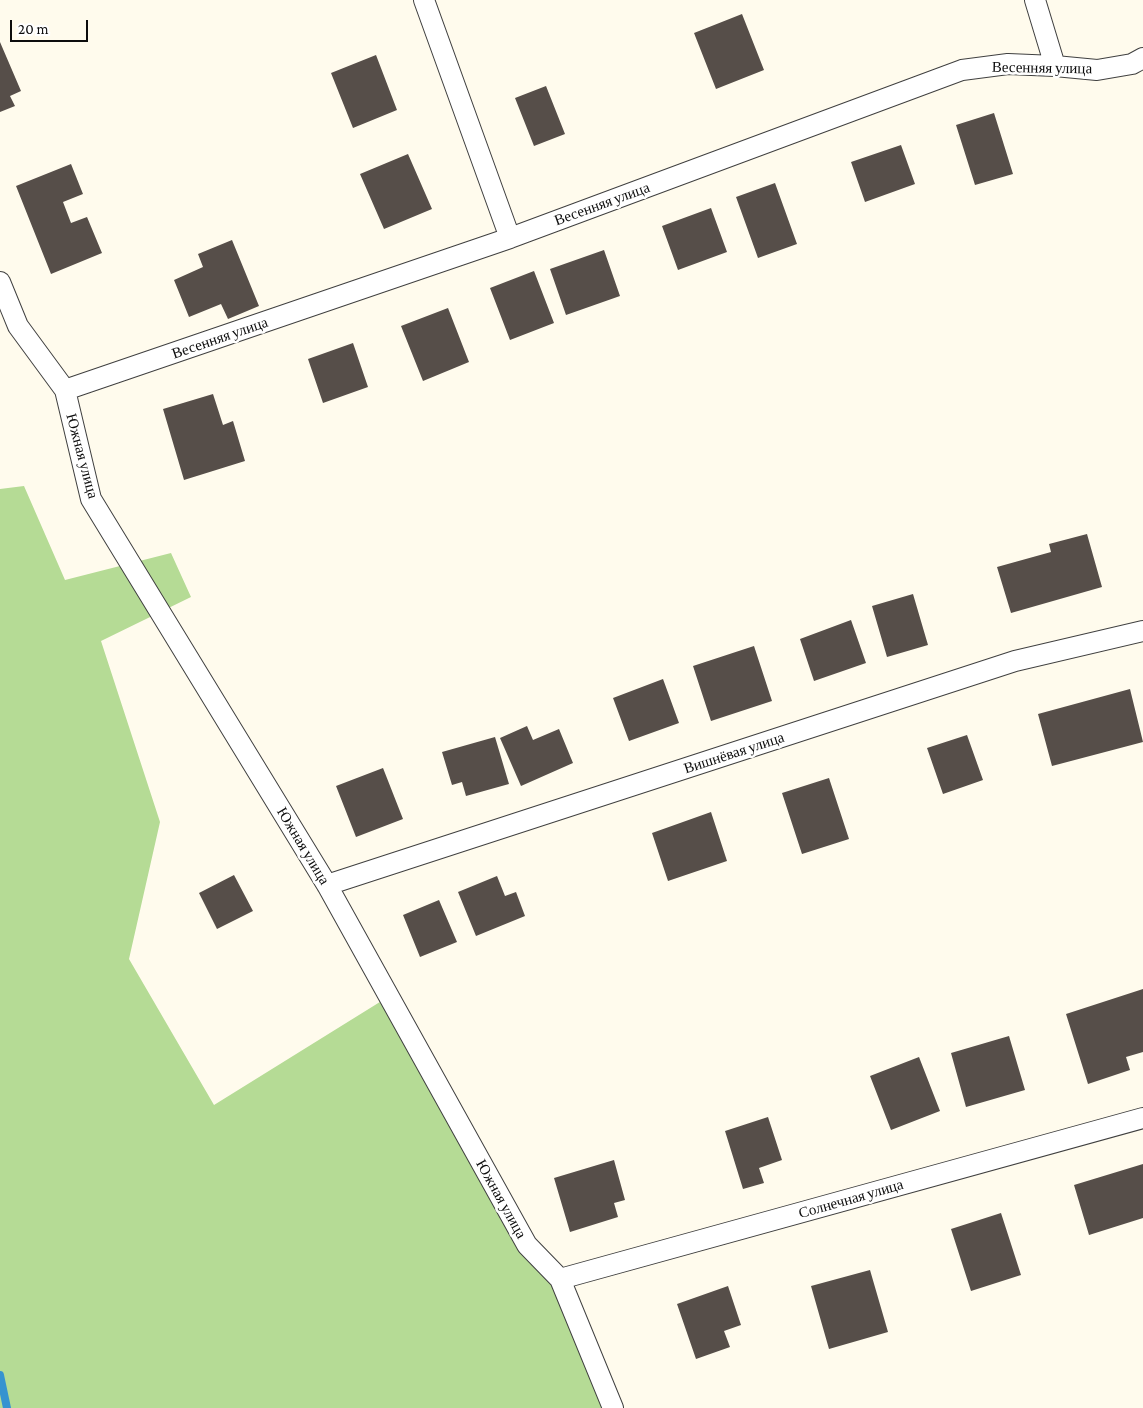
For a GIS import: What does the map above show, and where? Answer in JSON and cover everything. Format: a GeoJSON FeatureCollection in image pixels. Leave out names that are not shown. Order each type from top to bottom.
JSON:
{"type":"FeatureCollection","features":[{"type":"Feature","properties":{"kind":"street"},"geometry":{"type":"LineString","coordinates":[[424,0],[510,238]]}},
{"type":"Feature","properties":{"kind":"street"},"geometry":{"type":"LineString","coordinates":[[1035,0],[1055,66]]}},
{"type":"Feature","properties":{"kind":"street","name":"Весенняя улица"},"geometry":{"type":"LineString","coordinates":[[65,390],[510,238],[962,70],[1008,64],[1097,70],[1132,64],[1143,58]]}},
{"type":"Feature","properties":{"kind":"street","name":"Южная улица"},"geometry":{"type":"LineString","coordinates":[[0,282],[18,326],[65,390],[91,499],[327,885],[527,1244],[560,1280],[613,1408]]}},
{"type":"Feature","properties":{"kind":"street","name":"Вишнёвая улица"},"geometry":{"type":"LineString","coordinates":[[327,885],[1015,661],[1143,631]]}},
{"type":"Feature","properties":{"kind":"street","name":"Солнечная улица"},"geometry":{"type":"LineString","coordinates":[[560,1280],[1143,1118]]}},
{"type":"Feature","properties":{"kind":"green space"},"geometry":{"type":"Polygon","coordinates":[[[24,486],[65,580],[171,553],[191,597],[101,641],[160,822],[129,959],[214,1105],[396,992],[559,1292],[617,1408],[0,1408],[0,489],[24,486]]]}},
{"type":"Feature","properties":{"kind":"building"},"geometry":{"type":"Polygon","coordinates":[[[742,14],[764,70],[716,89],[694,33],[742,14]]]}},
{"type":"Feature","properties":{"kind":"building"},"geometry":{"type":"Polygon","coordinates":[[[0,42],[21,91],[10,96],[15,106],[0,112],[0,42]]]}},
{"type":"Feature","properties":{"kind":"building"},"geometry":{"type":"Polygon","coordinates":[[[376,55],[397,110],[353,128],[331,73],[376,55]]]}},
{"type":"Feature","properties":{"kind":"building"},"geometry":{"type":"Polygon","coordinates":[[[546,86],[565,134],[534,146],[515,98],[546,86]]]}},
{"type":"Feature","properties":{"kind":"building"},"geometry":{"type":"Polygon","coordinates":[[[994,113],[1013,174],[975,185],[956,125],[994,113]]]}},
{"type":"Feature","properties":{"kind":"building"},"geometry":{"type":"Polygon","coordinates":[[[901,145],[915,184],[865,202],[851,162],[901,145]]]}},
{"type":"Feature","properties":{"kind":"building"},"geometry":{"type":"Polygon","coordinates":[[[408,154],[432,209],[384,229],[360,174],[408,154]]]}},
{"type":"Feature","properties":{"kind":"building"},"geometry":{"type":"Polygon","coordinates":[[[71,164],[83,194],[63,202],[71,223],[87,217],[102,253],[51,274],[16,186],[71,164]]]}},
{"type":"Feature","properties":{"kind":"building"},"geometry":{"type":"Polygon","coordinates":[[[775,183],[797,244],[758,258],[736,197],[775,183]]]}},
{"type":"Feature","properties":{"kind":"building"},"geometry":{"type":"Polygon","coordinates":[[[711,208],[727,252],[678,270],[662,226],[711,208]]]}},
{"type":"Feature","properties":{"kind":"building"},"geometry":{"type":"Polygon","coordinates":[[[232,240],[259,306],[228,319],[221,304],[189,317],[174,280],[203,267],[198,254],[232,240]]]}},
{"type":"Feature","properties":{"kind":"building"},"geometry":{"type":"Polygon","coordinates":[[[604,250],[620,296],[566,315],[550,269],[604,250]]]}},
{"type":"Feature","properties":{"kind":"building"},"geometry":{"type":"Polygon","coordinates":[[[534,271],[554,323],[510,340],[490,288],[534,271]]]}},
{"type":"Feature","properties":{"kind":"building"},"geometry":{"type":"Polygon","coordinates":[[[448,308],[469,362],[423,381],[401,326],[448,308]]]}},
{"type":"Feature","properties":{"kind":"building"},"geometry":{"type":"Polygon","coordinates":[[[353,343],[368,387],[323,403],[308,359],[353,343]]]}},
{"type":"Feature","properties":{"kind":"building"},"geometry":{"type":"Polygon","coordinates":[[[213,394],[223,425],[233,421],[245,461],[184,480],[163,409],[213,394]]]}},
{"type":"Feature","properties":{"kind":"building"},"geometry":{"type":"Polygon","coordinates":[[[1087,534],[1102,587],[1011,613],[997,567],[1051,552],[1049,544],[1087,534]]]}},
{"type":"Feature","properties":{"kind":"building"},"geometry":{"type":"Polygon","coordinates":[[[913,594],[928,645],[887,657],[872,606],[913,594]]]}},
{"type":"Feature","properties":{"kind":"building"},"geometry":{"type":"Polygon","coordinates":[[[851,620],[866,663],[814,681],[800,639],[851,620]]]}},
{"type":"Feature","properties":{"kind":"building"},"geometry":{"type":"Polygon","coordinates":[[[754,646],[772,701],[711,721],[693,666],[754,646]]]}},
{"type":"Feature","properties":{"kind":"building"},"geometry":{"type":"Polygon","coordinates":[[[663,679],[679,723],[629,741],[613,698],[663,679]]]}},
{"type":"Feature","properties":{"kind":"building"},"geometry":{"type":"Polygon","coordinates":[[[1130,689],[1143,742],[1052,766],[1038,714],[1130,689]]]}},
{"type":"Feature","properties":{"kind":"building"},"geometry":{"type":"Polygon","coordinates":[[[527,726],[533,740],[559,729],[573,763],[521,786],[500,738],[527,726]]]}},
{"type":"Feature","properties":{"kind":"building"},"geometry":{"type":"Polygon","coordinates":[[[967,735],[983,780],[943,794],[927,748],[967,735]]]}},
{"type":"Feature","properties":{"kind":"building"},"geometry":{"type":"Polygon","coordinates":[[[495,737],[509,784],[466,796],[462,782],[452,785],[442,752],[495,737]]]}},
{"type":"Feature","properties":{"kind":"building"},"geometry":{"type":"Polygon","coordinates":[[[383,768],[403,819],[356,837],[336,786],[383,768]]]}},
{"type":"Feature","properties":{"kind":"building"},"geometry":{"type":"Polygon","coordinates":[[[829,778],[849,839],[802,854],[782,793],[829,778]]]}},
{"type":"Feature","properties":{"kind":"building"},"geometry":{"type":"Polygon","coordinates":[[[711,812],[727,861],[668,881],[652,833],[711,812]]]}},
{"type":"Feature","properties":{"kind":"building"},"geometry":{"type":"Polygon","coordinates":[[[234,875],[253,911],[217,929],[199,893],[234,875]]]}},
{"type":"Feature","properties":{"kind":"building"},"geometry":{"type":"Polygon","coordinates":[[[497,876],[505,896],[516,892],[525,916],[476,936],[458,892],[497,876]]]}},
{"type":"Feature","properties":{"kind":"building"},"geometry":{"type":"Polygon","coordinates":[[[439,900],[457,942],[420,957],[403,915],[439,900]]]}},
{"type":"Feature","properties":{"kind":"building"},"geometry":{"type":"Polygon","coordinates":[[[1143,989],[1143,1052],[1126,1057],[1130,1070],[1088,1084],[1066,1014],[1143,989]]]}},
{"type":"Feature","properties":{"kind":"building"},"geometry":{"type":"Polygon","coordinates":[[[1009,1036],[1025,1090],[966,1107],[951,1053],[1009,1036]]]}},
{"type":"Feature","properties":{"kind":"building"},"geometry":{"type":"Polygon","coordinates":[[[919,1057],[940,1111],[891,1130],[870,1076],[919,1057]]]}},
{"type":"Feature","properties":{"kind":"building"},"geometry":{"type":"Polygon","coordinates":[[[768,1117],[782,1160],[759,1168],[764,1183],[743,1189],[725,1131],[768,1117]]]}},
{"type":"Feature","properties":{"kind":"building"},"geometry":{"type":"Polygon","coordinates":[[[614,1160],[625,1200],[614,1203],[618,1217],[570,1232],[554,1178],[614,1160]]]}},
{"type":"Feature","properties":{"kind":"building"},"geometry":{"type":"Polygon","coordinates":[[[1143,1164],[1143,1218],[1089,1235],[1074,1185],[1143,1164]]]}},
{"type":"Feature","properties":{"kind":"building"},"geometry":{"type":"Polygon","coordinates":[[[1001,1213],[1021,1275],[971,1291],[951,1229],[1001,1213]]]}},
{"type":"Feature","properties":{"kind":"building"},"geometry":{"type":"Polygon","coordinates":[[[870,1270],[888,1332],[829,1349],[811,1286],[870,1270]]]}},
{"type":"Feature","properties":{"kind":"building"},"geometry":{"type":"Polygon","coordinates":[[[728,1286],[741,1325],[724,1331],[730,1347],[696,1359],[677,1304],[728,1286]]]}},
{"type":"Feature","properties":{"kind":"waterway"},"geometry":{"type":"LineString","coordinates":[[0,1375],[7,1408]]}}]}
